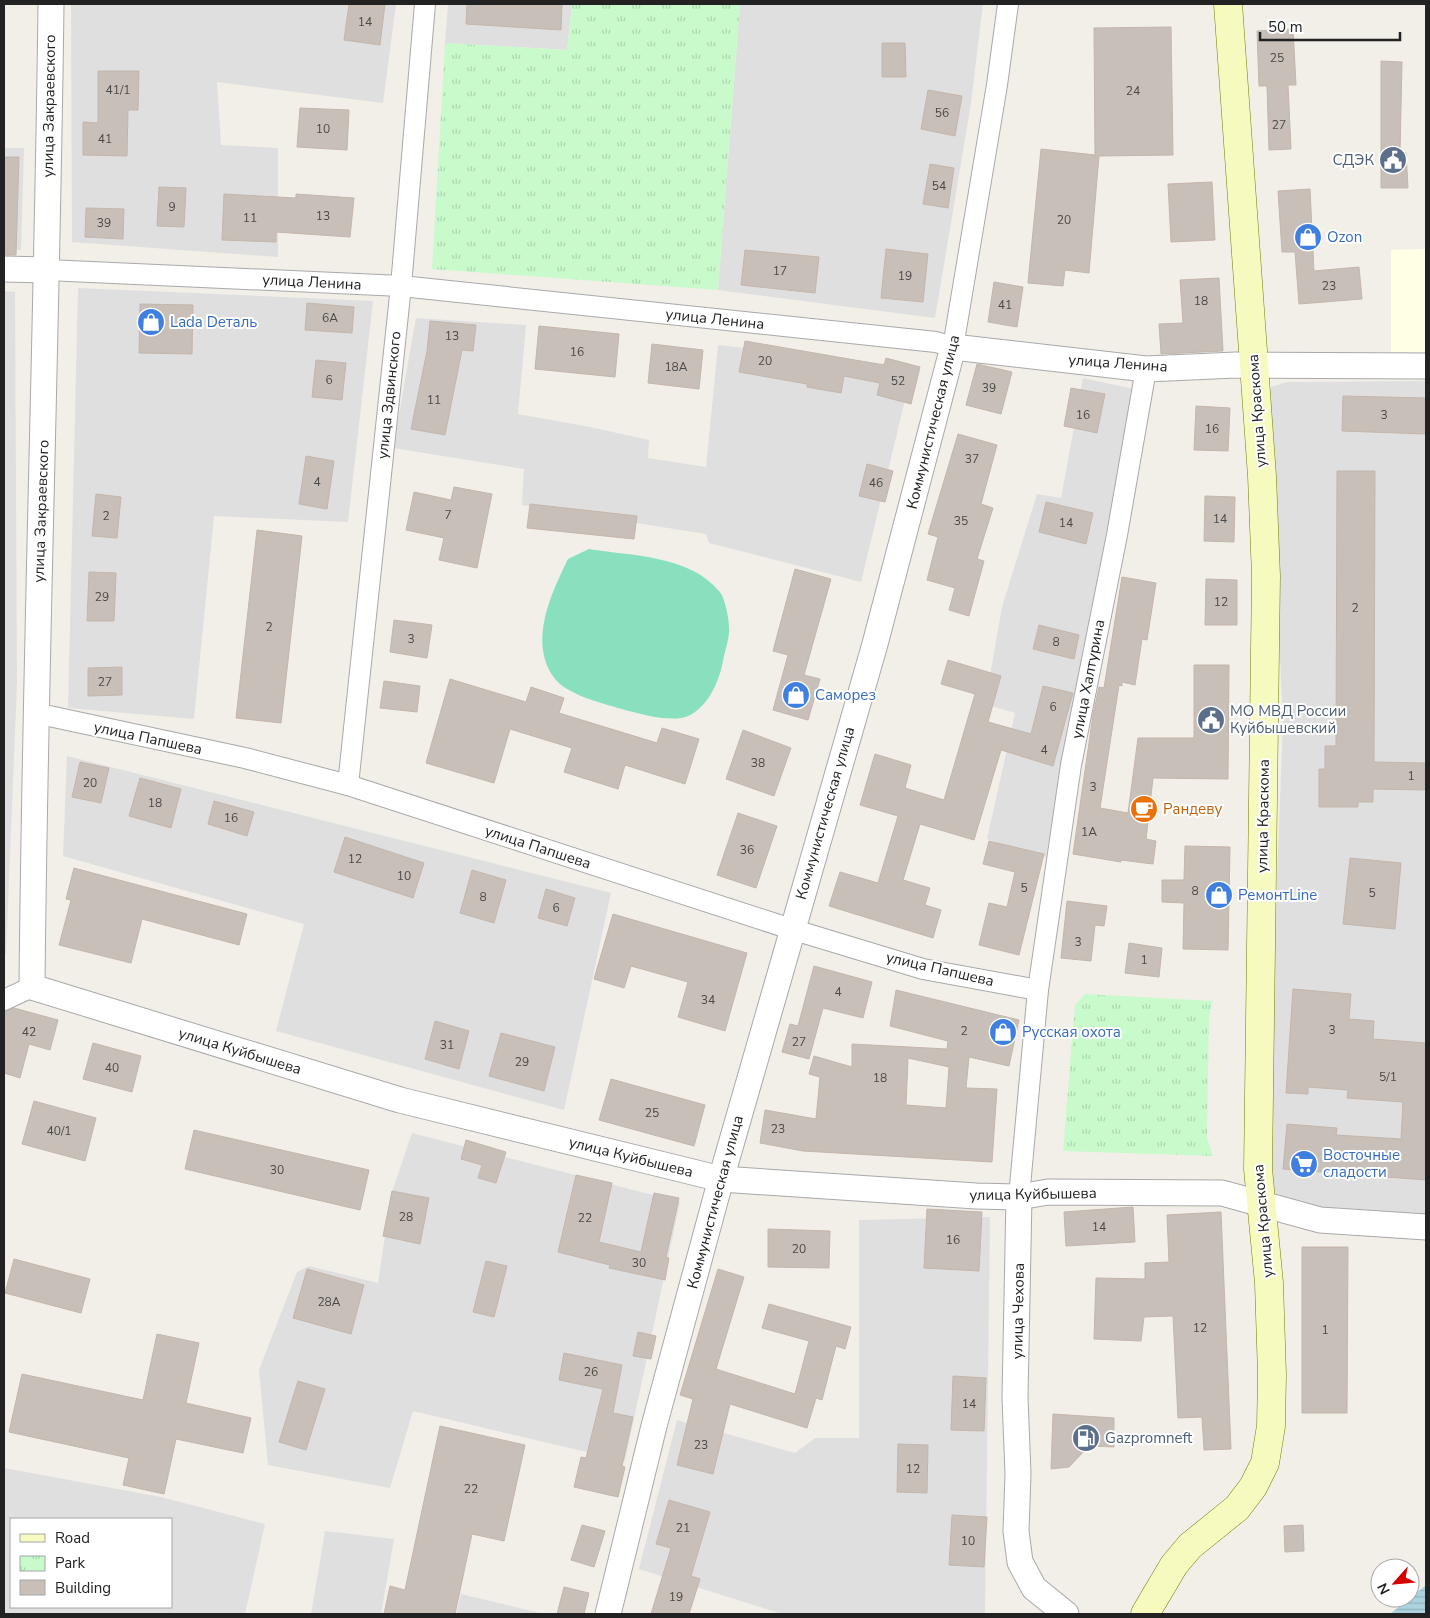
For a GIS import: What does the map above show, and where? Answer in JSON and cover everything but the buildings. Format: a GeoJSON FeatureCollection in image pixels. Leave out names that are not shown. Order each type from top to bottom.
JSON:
{"type":"FeatureCollection","features":[{"type":"Feature","properties":{"kind":"main road","name":"улица Краскома"},"geometry":{"type":"LineString","coordinates":[[1145,1614],[1174,1566],[1190,1546],[1237,1508],[1252,1487],[1265,1463],[1271,1426],[1272,1375],[1269,1283],[1258,1169],[1266,576],[1262,476],[1228,4]]}},
{"type":"Feature","properties":{"kind":"street","name":"улица Закраевского"},"geometry":{"type":"LineString","coordinates":[[32,987],[35,714],[48,270],[51,4]]}},
{"type":"Feature","properties":{"kind":"street","name":"улица Здвинского"},"geometry":{"type":"LineString","coordinates":[[348,785],[401,286],[426,4]]}},
{"type":"Feature","properties":{"kind":"street","name":"Коммунистическая улица"},"geometry":{"type":"LineString","coordinates":[[608,1614],[654,1426],[721,1179],[874,644],[953,347],[998,86],[1008,4]]}},
{"type":"Feature","properties":{"kind":"street","name":"улица Ленина"},"geometry":{"type":"LineString","coordinates":[[4,269],[401,286],[926,341],[953,347],[1146,369],[1254,366],[1426,366]]}},
{"type":"Feature","properties":{"kind":"street","name":"улица Халтурина"},"geometry":{"type":"LineString","coordinates":[[1038,990],[1071,765],[1117,535],[1146,369]]}},
{"type":"Feature","properties":{"kind":"street","name":"улица Папшева"},"geometry":{"type":"LineString","coordinates":[[35,714],[245,758],[348,785],[791,929],[923,969],[1038,990]]}},
{"type":"Feature","properties":{"kind":"street","name":"улица Куйбышева"},"geometry":{"type":"LineString","coordinates":[[32,987],[400,1100],[721,1179],[1019,1197],[1048,1192],[1222,1193],[1320,1220],[1426,1227]]}},
{"type":"Feature","properties":{"kind":"street"},"geometry":{"type":"LineString","coordinates":[[4,1000],[32,987]]}},
{"type":"Feature","properties":{"kind":"street","name":"улица Чехова"},"geometry":{"type":"LineString","coordinates":[[1038,990],[1019,1197],[1016,1531],[1020,1562],[1034,1588],[1066,1614]]}},
{"type":"Feature","properties":{"kind":"shaded area"},"geometry":{"type":"Polygon","coordinates":[[[71,4],[396,4],[383,103],[217,82],[221,145],[278,148],[278,257],[72,242],[71,4]]]}},
{"type":"Feature","properties":{"kind":"shaded area"},"geometry":{"type":"Polygon","coordinates":[[[448,4],[572,4],[567,50],[445,43],[448,4]]]}},
{"type":"Feature","properties":{"kind":"shaded area"},"geometry":{"type":"Polygon","coordinates":[[[740,4],[983,4],[971,103],[935,318],[718,290],[740,4]]]}},
{"type":"Feature","properties":{"kind":"shaded area"},"geometry":{"type":"Polygon","coordinates":[[[4,148],[24,148],[21,250],[4,249],[4,148]]]}},
{"type":"Feature","properties":{"kind":"shaded area"},"geometry":{"type":"Polygon","coordinates":[[[1426,249],[1426,352],[1391,352],[1391,250],[1426,249]]]}},
{"type":"Feature","properties":{"kind":"shaded area"},"geometry":{"type":"Polygon","coordinates":[[[78,288],[373,301],[348,522],[214,516],[194,719],[68,708],[78,288]]]}},
{"type":"Feature","properties":{"kind":"shaded area"},"geometry":{"type":"Polygon","coordinates":[[[4,291],[15,292],[17,683],[6,954],[4,954],[4,291]]]}},
{"type":"Feature","properties":{"kind":"shaded area"},"geometry":{"type":"Polygon","coordinates":[[[416,318],[526,325],[518,414],[649,440],[648,458],[706,467],[718,345],[913,367],[861,582],[709,543],[706,534],[522,505],[524,469],[393,448],[416,318]]]}},
{"type":"Feature","properties":{"kind":"shaded area"},"geometry":{"type":"Polygon","coordinates":[[[1083,378],[1134,389],[1046,857],[987,839],[1015,713],[985,704],[1002,607],[1037,494],[1061,498],[1083,378]]]}},
{"type":"Feature","properties":{"kind":"shaded area"},"geometry":{"type":"Polygon","coordinates":[[[1426,381],[1426,1217],[1314,1210],[1265,1196],[1283,720],[1267,399],[1271,387],[1287,382],[1426,381]]]}},
{"type":"Feature","properties":{"kind":"shaded area"},"geometry":{"type":"Polygon","coordinates":[[[67,756],[611,893],[564,1110],[276,1031],[304,924],[63,856],[67,756]]]}},
{"type":"Feature","properties":{"kind":"shaded area"},"geometry":{"type":"Polygon","coordinates":[[[412,1133],[680,1202],[625,1461],[413,1411],[390,1488],[268,1465],[259,1370],[297,1272],[309,1266],[378,1283],[391,1195],[412,1133]]]}},
{"type":"Feature","properties":{"kind":"shaded area"},"geometry":{"type":"Polygon","coordinates":[[[990,1217],[985,1614],[782,1614],[639,1569],[677,1420],[795,1453],[815,1438],[859,1438],[859,1220],[990,1217]]]}},
{"type":"Feature","properties":{"kind":"shaded area"},"geometry":{"type":"Polygon","coordinates":[[[4,1468],[161,1497],[265,1524],[245,1614],[4,1614],[4,1468]]]}},
{"type":"Feature","properties":{"kind":"shaded area"},"geometry":{"type":"Polygon","coordinates":[[[325,1531],[394,1539],[381,1614],[311,1614],[325,1531]]]}},
{"type":"Feature","properties":{"kind":"shaded area"},"geometry":{"type":"Polygon","coordinates":[[[461,1594],[544,1614],[456,1614],[461,1594]]]}},
{"type":"Feature","properties":{"kind":"green space"},"geometry":{"type":"Polygon","coordinates":[[[572,4],[740,4],[718,290],[432,269],[445,43],[567,50],[572,4]]]}},
{"type":"Feature","properties":{"kind":"green space"},"geometry":{"type":"Polygon","coordinates":[[[589,549],[659,559],[676,564],[692,570],[707,579],[721,594],[728,619],[727,644],[715,685],[707,700],[695,712],[688,716],[674,719],[639,714],[579,695],[562,686],[556,680],[547,666],[543,651],[545,619],[549,603],[568,559],[589,549]]]}},
{"type":"Feature","properties":{"kind":"green space"},"geometry":{"type":"Polygon","coordinates":[[[1085,994],[1213,1001],[1209,1016],[1207,1138],[1213,1156],[1063,1151],[1075,1005],[1085,994]]]}},
{"type":"Feature","properties":{"kind":"water"},"geometry":{"type":"Polygon","coordinates":[[[1426,1585],[1426,1614],[1390,1614],[1397,1608],[1420,1608],[1420,1590],[1426,1585]]]}},
{"type":"Feature","properties":{"kind":"place","name":"СДЭК"},"geometry":{"type":"Point","coordinates":[1393,160]}},
{"type":"Feature","properties":{"kind":"place","name":"Ozon"},"geometry":{"type":"Point","coordinates":[1308,237]}},
{"type":"Feature","properties":{"kind":"place","name":"Lada Dеталь"},"geometry":{"type":"Point","coordinates":[151,322]}},
{"type":"Feature","properties":{"kind":"place","name":"Саморез"},"geometry":{"type":"Point","coordinates":[796,695]}},
{"type":"Feature","properties":{"kind":"place","name":"МО МВД России Куйбышевский"},"geometry":{"type":"Point","coordinates":[1211,720]}},
{"type":"Feature","properties":{"kind":"place","name":"Рандеву"},"geometry":{"type":"Point","coordinates":[1144,809]}},
{"type":"Feature","properties":{"kind":"place","name":"РемонтLine"},"geometry":{"type":"Point","coordinates":[1219,895]}},
{"type":"Feature","properties":{"kind":"place","name":"Русская охота"},"geometry":{"type":"Point","coordinates":[1003,1032]}},
{"type":"Feature","properties":{"kind":"place","name":"Восточные сладости"},"geometry":{"type":"Point","coordinates":[1304,1164]}},
{"type":"Feature","properties":{"kind":"place","name":"Gazpromneft"},"geometry":{"type":"Point","coordinates":[1086,1438]}}]}
